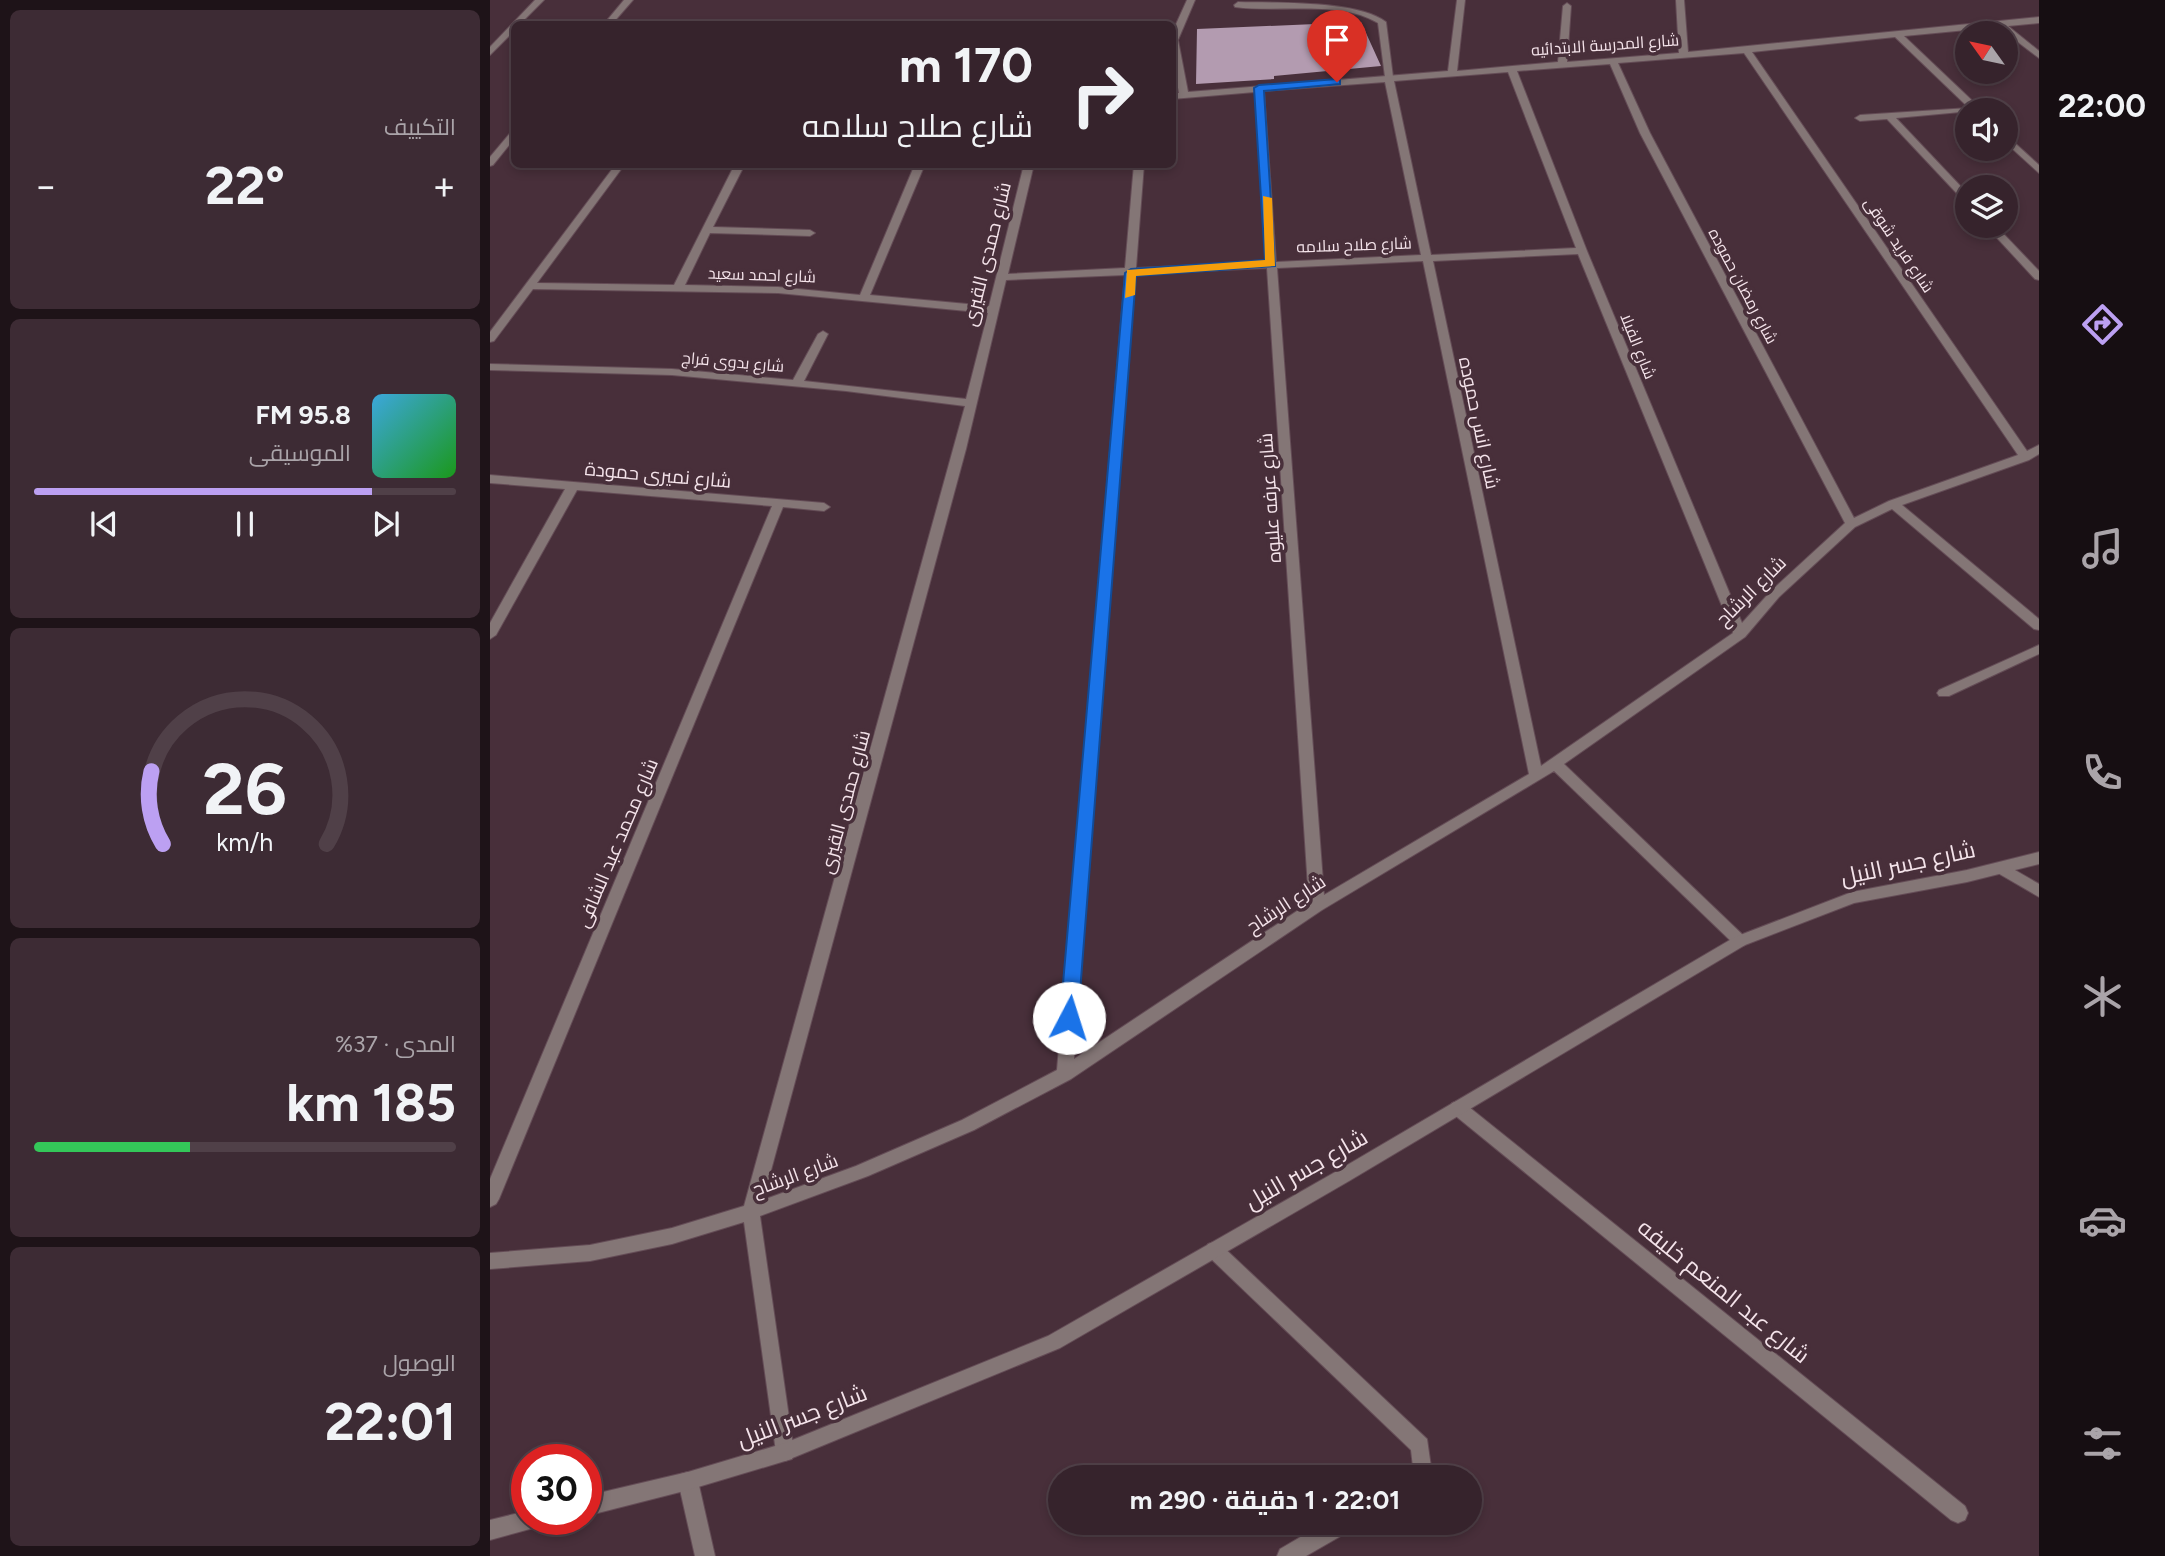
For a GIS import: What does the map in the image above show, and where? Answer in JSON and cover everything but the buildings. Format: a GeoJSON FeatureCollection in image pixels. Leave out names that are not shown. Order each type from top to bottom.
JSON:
{"type":"FeatureCollection","features":[{"type":"Feature","properties":{"kind":"street"},"geometry":{"type":"LineString","coordinates":[[519,21],[540,0]]}},
{"type":"Feature","properties":{"kind":"street"},"geometry":{"type":"LineString","coordinates":[[611,21],[629,0]]}},
{"type":"Feature","properties":{"kind":"street"},"geometry":{"type":"LineString","coordinates":[[1176,35],[1191,0]]}},
{"type":"Feature","properties":{"kind":"street"},"geometry":{"type":"LineString","coordinates":[[1452,72],[1461,0]]}},
{"type":"Feature","properties":{"kind":"street"},"geometry":{"type":"LineString","coordinates":[[1679,0],[1684,55]]}},
{"type":"Feature","properties":{"kind":"street","name":"شارع انس حموده"},"geometry":{"type":"LineString","coordinates":[[1238,5],[1350,9],[1374,14],[1382,22],[1389,77],[1536,776]]}},
{"type":"Feature","properties":{"kind":"street"},"geometry":{"type":"LineString","coordinates":[[1562,64],[1567,6]]}},
{"type":"Feature","properties":{"kind":"street","name":"شارع المدرسة الابتدائيه"},"geometry":{"type":"LineString","coordinates":[[2018,23],[2038,21]]}},
{"type":"Feature","properties":{"kind":"street","name":"شارع المدرسة الابتدائيه"},"geometry":{"type":"LineString","coordinates":[[1176,96],[1746,50],[1955,28]]}},
{"type":"Feature","properties":{"kind":"street"},"geometry":{"type":"LineString","coordinates":[[490,52],[511,29]]}},
{"type":"Feature","properties":{"kind":"street"},"geometry":{"type":"LineString","coordinates":[[1897,34],[1964,98]]}},
{"type":"Feature","properties":{"kind":"street"},"geometry":{"type":"LineString","coordinates":[[2018,38],[2039,55]]}},
{"type":"Feature","properties":{"kind":"street","name":"شارع فريد شوقى"},"geometry":{"type":"LineString","coordinates":[[1746,50],[2032,453]]}},
{"type":"Feature","properties":{"kind":"street"},"geometry":{"type":"LineString","coordinates":[[1176,51],[1184,95]]}},
{"type":"Feature","properties":{"kind":"street","name":"شارع رمضان حموده"},"geometry":{"type":"LineString","coordinates":[[1613,61],[1645,133],[1851,524]]}},
{"type":"Feature","properties":{"kind":"street","name":"شارع الفيلا"},"geometry":{"type":"LineString","coordinates":[[1511,68],[1582,251],[1740,634]]}},
{"type":"Feature","properties":{"kind":"street","name":"شارع عرفه عليوه"},"geometry":{"type":"LineString","coordinates":[[1259,88],[1317,906]]}},
{"type":"Feature","properties":{"kind":"street"},"geometry":{"type":"LineString","coordinates":[[1860,118],[1955,111]]}},
{"type":"Feature","properties":{"kind":"street"},"geometry":{"type":"LineString","coordinates":[[1889,116],[1955,187]]}},
{"type":"Feature","properties":{"kind":"street"},"geometry":{"type":"LineString","coordinates":[[490,163],[494,153],[511,137]]}},
{"type":"Feature","properties":{"kind":"street"},"geometry":{"type":"LineString","coordinates":[[2018,150],[2039,170]]}},
{"type":"Feature","properties":{"kind":"street"},"geometry":{"type":"LineString","coordinates":[[490,339],[618,168]]}},
{"type":"Feature","properties":{"kind":"street"},"geometry":{"type":"LineString","coordinates":[[678,288],[738,168]]}},
{"type":"Feature","properties":{"kind":"street"},"geometry":{"type":"LineString","coordinates":[[865,296],[918,168]]}},
{"type":"Feature","properties":{"kind":"street","name":"شارع حمدى القيرى"},"geometry":{"type":"LineString","coordinates":[[785,1452],[751,1212],[824,952],[971,403],[1028,168]]}},
{"type":"Feature","properties":{"kind":"street"},"geometry":{"type":"LineString","coordinates":[[1065,1073],[1139,168]]}},
{"type":"Feature","properties":{"kind":"street"},"geometry":{"type":"LineString","coordinates":[[707,230],[810,233]]}},
{"type":"Feature","properties":{"kind":"street"},"geometry":{"type":"LineString","coordinates":[[2003,238],[2039,277]]}},
{"type":"Feature","properties":{"kind":"street","name":"شارع صلاح سلامه"},"geometry":{"type":"LineString","coordinates":[[1001,277],[1582,251]]}},
{"type":"Feature","properties":{"kind":"street","name":"شارع احمد سعيد"},"geometry":{"type":"LineString","coordinates":[[529,286],[778,289],[993,310]]}},
{"type":"Feature","properties":{"kind":"street"},"geometry":{"type":"LineString","coordinates":[[797,383],[823,334]]}},
{"type":"Feature","properties":{"kind":"street","name":"شارع بدوى فراج"},"geometry":{"type":"LineString","coordinates":[[490,367],[672,372],[971,403]]}},
{"type":"Feature","properties":{"kind":"street","name":"شارع الرشاح"},"geometry":{"type":"LineString","coordinates":[[490,1261],[590,1253],[672,1236],[751,1212],[862,1171],[968,1125],[1065,1073],[1317,906],[1536,776],[1740,634],[1784,585],[1851,524],[1894,504],[2032,453]]}},
{"type":"Feature","properties":{"kind":"street","name":"شارع نميرى حمودة"},"geometry":{"type":"LineString","coordinates":[[490,479],[824,506]]}},
{"type":"Feature","properties":{"kind":"street"},"geometry":{"type":"LineString","coordinates":[[490,635],[573,486]]}},
{"type":"Feature","properties":{"kind":"street","name":"شارع محمد عبد الشافى"},"geometry":{"type":"LineString","coordinates":[[490,1199],[779,503]]}},
{"type":"Feature","properties":{"kind":"street"},"geometry":{"type":"LineString","coordinates":[[1894,504],[2039,626]]}},
{"type":"Feature","properties":{"kind":"street"},"geometry":{"type":"LineString","coordinates":[[1944,693],[2039,649]]}},
{"type":"Feature","properties":{"kind":"street"},"geometry":{"type":"LineString","coordinates":[[1554,763],[1740,941]]}},
{"type":"Feature","properties":{"kind":"street","name":"شارع جسر النيل"},"geometry":{"type":"LineString","coordinates":[[602,1502],[688,1481],[785,1452],[1055,1342],[1740,941],[1852,898],[2039,858]]}},
{"type":"Feature","properties":{"kind":"street"},"geometry":{"type":"LineString","coordinates":[[2001,868],[2039,891]]}},
{"type":"Feature","properties":{"kind":"street","name":"شارع عبد المنعم خليفه"},"geometry":{"type":"LineString","coordinates":[[1458,1108],[1958,1513]]}},
{"type":"Feature","properties":{"kind":"street"},"geometry":{"type":"LineString","coordinates":[[1214,1250],[1420,1446],[1422,1465]]}},
{"type":"Feature","properties":{"kind":"street"},"geometry":{"type":"LineString","coordinates":[[688,1481],[705,1556]]}},
{"type":"Feature","properties":{"kind":"street"},"geometry":{"type":"LineString","coordinates":[[490,1530],[511,1525]]}},
{"type":"Feature","properties":{"kind":"street"},"geometry":{"type":"LineString","coordinates":[[1287,1556],[1323,1535]]}},
{"type":"Feature","properties":{"kind":"slow traffic"},"geometry":{"type":"LineString","coordinates":[[1129,295],[1131,273],[1271,263],[1267,198]]}},
{"type":"Feature","properties":{"kind":"route"},"geometry":{"type":"LineString","coordinates":[[1069,1018],[1131,273],[1271,263],[1259,88],[1337,82]]}}]}
